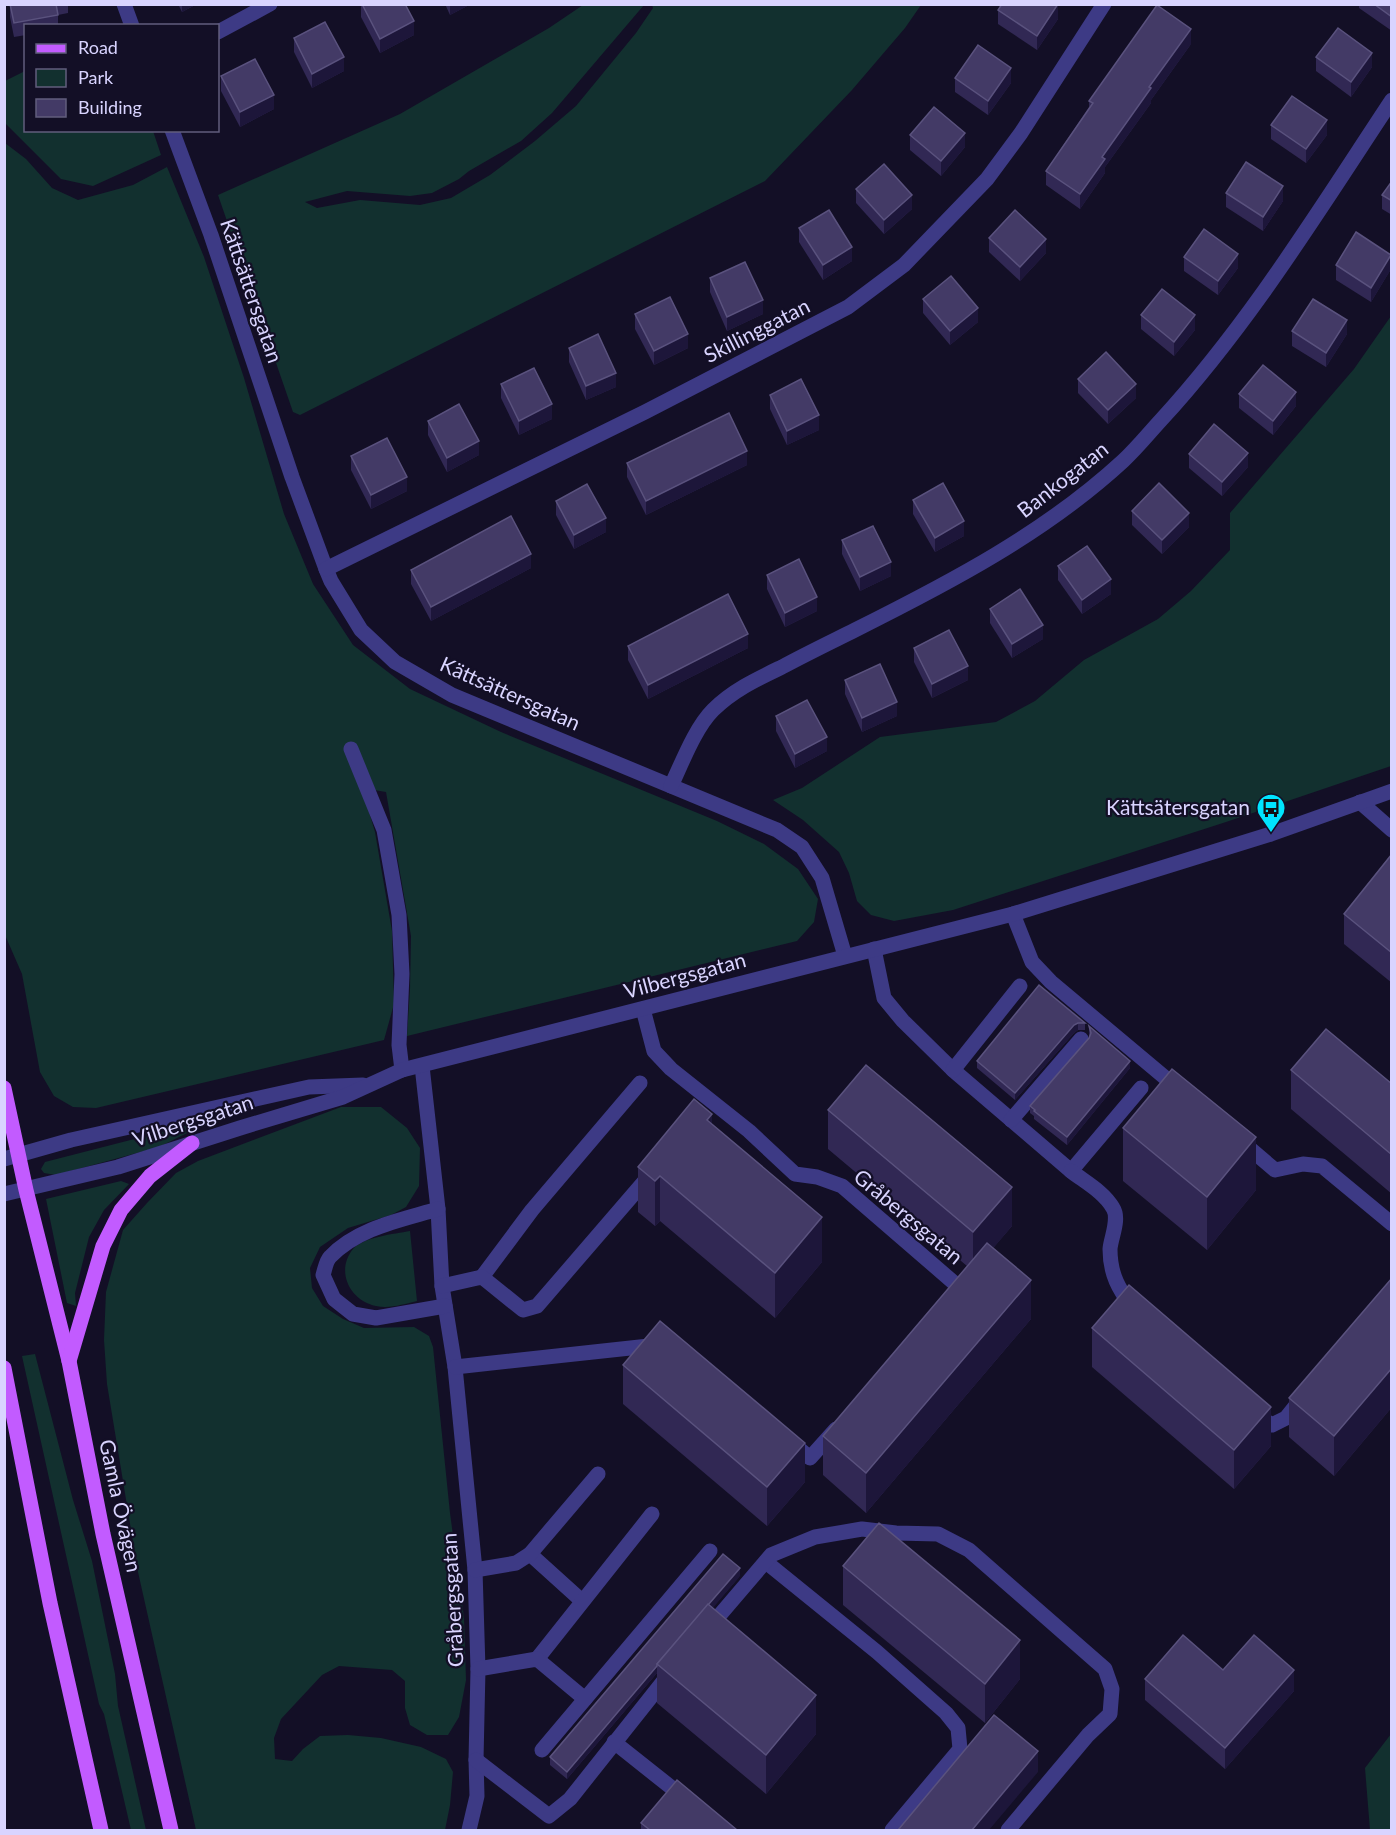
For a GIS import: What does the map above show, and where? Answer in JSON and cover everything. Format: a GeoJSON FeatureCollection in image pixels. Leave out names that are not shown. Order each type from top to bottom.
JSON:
{"type":"FeatureCollection","features":[{"type":"Feature","properties":{"kind":"main road","name":"Gamla Övägen"},"geometry":{"type":"LineString","coordinates":[[4,1088],[12,1157],[26,1190],[69,1361],[103,1534],[171,1830]]}},
{"type":"Feature","properties":{"kind":"main road"},"geometry":{"type":"LineString","coordinates":[[69,1361],[103,1246],[121,1210],[150,1176],[192,1143]]}},
{"type":"Feature","properties":{"kind":"main road"},"geometry":{"type":"LineString","coordinates":[[4,1368],[50,1603],[101,1830]]}},
{"type":"Feature","properties":{"kind":"street"},"geometry":{"type":"LineString","coordinates":[[124,4],[131,24]]}},
{"type":"Feature","properties":{"kind":"street"},"geometry":{"type":"LineString","coordinates":[[219,31],[270,4]]}},
{"type":"Feature","properties":{"kind":"street","name":"Skillinggatan"},"geometry":{"type":"LineString","coordinates":[[326,569],[645,412],[848,307],[904,265],[987,179],[1021,133],[1104,4]]}},
{"type":"Feature","properties":{"kind":"street","name":"Bankogatan"},"geometry":{"type":"LineString","coordinates":[[671,786],[692,741],[712,711],[740,688],[895,610],[993,557],[1033,531],[1124,460],[1180,399],[1228,341],[1392,100]]}},
{"type":"Feature","properties":{"kind":"street","name":"Kättsättersgatan"},"geometry":{"type":"LineString","coordinates":[[173,132],[211,235],[288,466],[326,569],[362,630],[394,662],[452,695],[777,830],[802,847],[822,878],[845,956]]}},
{"type":"Feature","properties":{"kind":"street"},"geometry":{"type":"LineString","coordinates":[[351,749],[384,830],[399,915],[402,974],[399,1046],[402,1070]]}},
{"type":"Feature","properties":{"kind":"street","name":"Vilbergsgatan"},"geometry":{"type":"LineString","coordinates":[[26,1190],[118,1167],[343,1097],[402,1070],[1013,914],[1271,834],[1392,791]]}},
{"type":"Feature","properties":{"kind":"street"},"geometry":{"type":"LineString","coordinates":[[1360,802],[1392,830]]}},
{"type":"Feature","properties":{"kind":"street"},"geometry":{"type":"LineString","coordinates":[[1013,914],[1032,962],[1051,982],[1192,1100]]}},
{"type":"Feature","properties":{"kind":"street"},"geometry":{"type":"LineString","coordinates":[[874,949],[884,998],[903,1021],[953,1070],[1071,1171],[1105,1197],[1115,1210],[1115,1227],[1110,1246],[1111,1267],[1118,1287],[1134,1310],[1142,1317]]}},
{"type":"Feature","properties":{"kind":"street"},"geometry":{"type":"LineString","coordinates":[[953,1070],[1020,986]]}},
{"type":"Feature","properties":{"kind":"street","name":"Gråbergsgatan"},"geometry":{"type":"LineString","coordinates":[[643,1009],[654,1052],[671,1069],[749,1131],[795,1174],[817,1177],[842,1186],[960,1287],[944,1305]]}},
{"type":"Feature","properties":{"kind":"street"},"geometry":{"type":"LineString","coordinates":[[1011,1120],[1081,1039]]}},
{"type":"Feature","properties":{"kind":"street","name":"Gråbergsgatan"},"geometry":{"type":"LineString","coordinates":[[422,1066],[438,1209],[442,1286],[455,1367],[475,1570],[478,1670],[477,1796],[469,1830]]}},
{"type":"Feature","properties":{"kind":"street"},"geometry":{"type":"LineString","coordinates":[[442,1286],[482,1277],[532,1210],[640,1083]]}},
{"type":"Feature","properties":{"kind":"street","name":"Vilbergsgatan"},"geometry":{"type":"LineString","coordinates":[[12,1157],[71,1140],[309,1087],[369,1085]]}},
{"type":"Feature","properties":{"kind":"street"},"geometry":{"type":"LineString","coordinates":[[1071,1171],[1141,1088]]}},
{"type":"Feature","properties":{"kind":"street"},"geometry":{"type":"LineString","coordinates":[[1234,1135],[1275,1170],[1303,1164],[1322,1166],[1392,1224]]}},
{"type":"Feature","properties":{"kind":"street"},"geometry":{"type":"LineString","coordinates":[[482,1277],[523,1310],[537,1306],[663,1161]]}},
{"type":"Feature","properties":{"kind":"street"},"geometry":{"type":"LineString","coordinates":[[4,1194],[26,1190]]}},
{"type":"Feature","properties":{"kind":"street"},"geometry":{"type":"LineString","coordinates":[[438,1209],[355,1237],[328,1258],[323,1275],[334,1299],[353,1314],[376,1318],[445,1306]]}},
{"type":"Feature","properties":{"kind":"street"},"geometry":{"type":"LineString","coordinates":[[455,1367],[674,1343]]}},
{"type":"Feature","properties":{"kind":"street"},"geometry":{"type":"LineString","coordinates":[[1241,1402],[1272,1425],[1286,1418],[1311,1388]]}},
{"type":"Feature","properties":{"kind":"street"},"geometry":{"type":"LineString","coordinates":[[783,1435],[810,1458],[842,1422]]}},
{"type":"Feature","properties":{"kind":"street"},"geometry":{"type":"LineString","coordinates":[[475,1570],[516,1563],[530,1554],[598,1474]]}},
{"type":"Feature","properties":{"kind":"street"},"geometry":{"type":"LineString","coordinates":[[478,1670],[537,1659],[652,1514]]}},
{"type":"Feature","properties":{"kind":"street"},"geometry":{"type":"LineString","coordinates":[[699,1639],[771,1555],[815,1537],[862,1529],[938,1534],[969,1550],[1105,1669],[1112,1689],[1110,1714],[1081,1743],[1008,1830]]}},
{"type":"Feature","properties":{"kind":"street"},"geometry":{"type":"LineString","coordinates":[[542,1750],[710,1551]]}},
{"type":"Feature","properties":{"kind":"street"},"geometry":{"type":"LineString","coordinates":[[530,1554],[582,1601]]}},
{"type":"Feature","properties":{"kind":"street"},"geometry":{"type":"LineString","coordinates":[[766,1562],[877,1652],[946,1713],[958,1728],[960,1749],[892,1830]]}},
{"type":"Feature","properties":{"kind":"street"},"geometry":{"type":"LineString","coordinates":[[537,1659],[585,1699]]}},
{"type":"Feature","properties":{"kind":"street"},"geometry":{"type":"LineString","coordinates":[[476,1760],[549,1816],[570,1799],[676,1665]]}},
{"type":"Feature","properties":{"kind":"street"},"geometry":{"type":"LineString","coordinates":[[614,1742],[700,1811]]}},
{"type":"Feature","properties":{"kind":"green space"},"geometry":{"type":"Polygon","coordinates":[[[583,5],[644,5],[552,113],[521,141],[432,193],[410,196],[347,191],[305,202],[317,208],[360,200],[420,205],[451,198],[490,175],[576,106],[636,33],[653,8],[652,5],[921,5],[905,28],[852,90],[765,181],[300,415],[293,412],[218,195],[400,114],[549,28],[583,5]]]}},
{"type":"Feature","properties":{"kind":"green space"},"geometry":{"type":"Polygon","coordinates":[[[24,72],[24,132],[153,132],[161,155],[93,186],[61,179],[5,123],[5,81],[24,72]]]}},
{"type":"Feature","properties":{"kind":"green space"},"geometry":{"type":"Polygon","coordinates":[[[5,143],[26,159],[52,188],[78,200],[133,185],[167,167],[204,257],[244,378],[284,514],[313,584],[353,645],[410,689],[501,732],[717,821],[764,844],[798,869],[818,899],[814,922],[797,941],[407,1036],[411,936],[386,792],[362,788],[375,832],[392,931],[394,1004],[384,1040],[96,1108],[73,1107],[54,1096],[40,1072],[22,974],[5,935],[5,143]]]}},
{"type":"Feature","properties":{"kind":"green space"},"geometry":{"type":"Polygon","coordinates":[[[1391,316],[1391,766],[953,910],[894,921],[871,915],[857,901],[849,873],[839,852],[803,820],[773,800],[802,788],[880,737],[996,722],[1035,701],[1084,660],[1158,619],[1191,591],[1230,550],[1230,513],[1354,369],[1391,316]]]}},
{"type":"Feature","properties":{"kind":"green space"},"geometry":{"type":"Polygon","coordinates":[[[341,1107],[381,1107],[407,1128],[420,1148],[419,1186],[406,1207],[391,1215],[348,1228],[320,1247],[310,1268],[312,1288],[323,1306],[343,1319],[364,1328],[414,1327],[429,1336],[433,1347],[450,1513],[464,1618],[466,1680],[459,1717],[448,1735],[427,1735],[410,1725],[405,1708],[405,1681],[392,1670],[339,1666],[322,1675],[281,1719],[274,1738],[275,1759],[292,1761],[320,1736],[348,1735],[381,1738],[421,1747],[446,1759],[453,1772],[445,1830],[196,1830],[138,1572],[107,1384],[104,1340],[106,1292],[123,1230],[176,1173],[198,1161],[341,1107]]]}},
{"type":"Feature","properties":{"kind":"green space"},"geometry":{"type":"Polygon","coordinates":[[[185,1126],[189,1127],[187,1133],[159,1147],[56,1175],[44,1173],[41,1169],[45,1162],[185,1126]]]}},
{"type":"Feature","properties":{"kind":"green space"},"geometry":{"type":"Polygon","coordinates":[[[121,1181],[129,1184],[104,1210],[89,1237],[75,1293],[76,1306],[67,1303],[46,1199],[121,1181]]]}},
{"type":"Feature","properties":{"kind":"green space"},"geometry":{"type":"Polygon","coordinates":[[[410,1231],[417,1301],[381,1307],[359,1298],[348,1284],[346,1275],[345,1266],[353,1249],[372,1239],[410,1231]]]}},
{"type":"Feature","properties":{"kind":"green space"},"geometry":{"type":"Polygon","coordinates":[[[35,1354],[73,1500],[92,1561],[115,1674],[118,1706],[146,1830],[131,1830],[104,1714],[99,1704],[22,1356],[35,1354]]]}},
{"type":"Feature","properties":{"kind":"green space"},"geometry":{"type":"Polygon","coordinates":[[[1391,1734],[1391,1830],[1370,1830],[1365,1768],[1391,1734]]]}},
{"type":"Feature","properties":{"kind":"building"},"geometry":{"type":"Polygon","coordinates":[[[10,4],[56,4],[58,15],[14,23],[10,4]]]}},
{"type":"Feature","properties":{"kind":"building"},"geometry":{"type":"Polygon","coordinates":[[[362,4],[405,4],[414,21],[380,39],[362,4]]]}},
{"type":"Feature","properties":{"kind":"building"},"geometry":{"type":"Polygon","coordinates":[[[1002,4],[1058,4],[1037,36],[998,10],[1002,4]]]}},
{"type":"Feature","properties":{"kind":"building"},"geometry":{"type":"Polygon","coordinates":[[[1374,4],[1392,4],[1392,17],[1374,4]]]}},
{"type":"Feature","properties":{"kind":"building"},"geometry":{"type":"Polygon","coordinates":[[[1157,5],[1191,29],[1149,87],[1151,88],[1102,157],[1105,159],[1080,194],[1046,171],[1093,103],[1089,101],[1157,5]]]}},
{"type":"Feature","properties":{"kind":"building"},"geometry":{"type":"Polygon","coordinates":[[[325,22],[344,57],[312,74],[294,38],[325,22]]]}},
{"type":"Feature","properties":{"kind":"building"},"geometry":{"type":"Polygon","coordinates":[[[1338,28],[1372,53],[1351,82],[1316,57],[1338,28]]]}},
{"type":"Feature","properties":{"kind":"building"},"geometry":{"type":"Polygon","coordinates":[[[978,45],[1011,68],[988,101],[955,78],[978,45]]]}},
{"type":"Feature","properties":{"kind":"building"},"geometry":{"type":"Polygon","coordinates":[[[255,59],[274,95],[240,112],[221,76],[255,59]]]}},
{"type":"Feature","properties":{"kind":"building"},"geometry":{"type":"Polygon","coordinates":[[[1292,96],[1327,120],[1306,149],[1271,125],[1292,96]]]}},
{"type":"Feature","properties":{"kind":"building"},"geometry":{"type":"Polygon","coordinates":[[[934,107],[965,133],[941,161],[910,135],[934,107]]]}},
{"type":"Feature","properties":{"kind":"building"},"geometry":{"type":"Polygon","coordinates":[[[1246,162],[1283,186],[1263,217],[1226,193],[1246,162]]]}},
{"type":"Feature","properties":{"kind":"building"},"geometry":{"type":"Polygon","coordinates":[[[884,164],[912,195],[884,220],[856,189],[884,164]]]}},
{"type":"Feature","properties":{"kind":"building"},"geometry":{"type":"Polygon","coordinates":[[[1392,181],[1392,201],[1382,195],[1392,181]]]}},
{"type":"Feature","properties":{"kind":"building"},"geometry":{"type":"Polygon","coordinates":[[[829,210],[852,247],[823,265],[799,228],[829,210]]]}},
{"type":"Feature","properties":{"kind":"building"},"geometry":{"type":"Polygon","coordinates":[[[1015,210],[1046,239],[1020,267],[989,238],[1015,210]]]}},
{"type":"Feature","properties":{"kind":"building"},"geometry":{"type":"Polygon","coordinates":[[[1204,229],[1238,254],[1218,281],[1184,257],[1204,229]]]}},
{"type":"Feature","properties":{"kind":"building"},"geometry":{"type":"Polygon","coordinates":[[[1356,232],[1391,255],[1371,288],[1336,265],[1356,232]]]}},
{"type":"Feature","properties":{"kind":"building"},"geometry":{"type":"Polygon","coordinates":[[[745,262],[763,300],[727,317],[710,278],[745,262]]]}},
{"type":"Feature","properties":{"kind":"building"},"geometry":{"type":"Polygon","coordinates":[[[951,276],[978,308],[950,331],[923,299],[951,276]]]}},
{"type":"Feature","properties":{"kind":"building"},"geometry":{"type":"Polygon","coordinates":[[[1162,289],[1195,315],[1174,342],[1141,315],[1162,289]]]}},
{"type":"Feature","properties":{"kind":"building"},"geometry":{"type":"Polygon","coordinates":[[[670,297],[688,334],[654,351],[635,314],[670,297]]]}},
{"type":"Feature","properties":{"kind":"building"},"geometry":{"type":"Polygon","coordinates":[[[1313,299],[1347,320],[1326,353],[1292,331],[1313,299]]]}},
{"type":"Feature","properties":{"kind":"building"},"geometry":{"type":"Polygon","coordinates":[[[598,334],[616,373],[586,386],[569,348],[598,334]]]}},
{"type":"Feature","properties":{"kind":"building"},"geometry":{"type":"Polygon","coordinates":[[[1106,352],[1136,384],[1108,410],[1078,379],[1106,352]]]}},
{"type":"Feature","properties":{"kind":"building"},"geometry":{"type":"Polygon","coordinates":[[[1263,365],[1296,392],[1273,421],[1239,394],[1263,365]]]}},
{"type":"Feature","properties":{"kind":"building"},"geometry":{"type":"Polygon","coordinates":[[[534,368],[552,404],[519,421],[501,384],[534,368]]]}},
{"type":"Feature","properties":{"kind":"building"},"geometry":{"type":"Polygon","coordinates":[[[801,379],[819,415],[787,431],[770,395],[801,379]]]}},
{"type":"Feature","properties":{"kind":"building"},"geometry":{"type":"Polygon","coordinates":[[[459,404],[479,441],[447,458],[428,421],[459,404]]]}},
{"type":"Feature","properties":{"kind":"building"},"geometry":{"type":"Polygon","coordinates":[[[729,413],[747,451],[646,501],[627,463],[729,413]]]}},
{"type":"Feature","properties":{"kind":"building"},"geometry":{"type":"Polygon","coordinates":[[[1214,424],[1248,453],[1222,482],[1189,454],[1214,424]]]}},
{"type":"Feature","properties":{"kind":"building"},"geometry":{"type":"Polygon","coordinates":[[[387,438],[407,477],[371,495],[351,456],[387,438]]]}},
{"type":"Feature","properties":{"kind":"building"},"geometry":{"type":"Polygon","coordinates":[[[943,483],[964,521],[935,538],[913,500],[943,483]]]}},
{"type":"Feature","properties":{"kind":"building"},"geometry":{"type":"Polygon","coordinates":[[[1159,483],[1189,513],[1162,540],[1132,511],[1159,483]]]}},
{"type":"Feature","properties":{"kind":"building"},"geometry":{"type":"Polygon","coordinates":[[[587,484],[606,518],[574,535],[556,501],[587,484]]]}},
{"type":"Feature","properties":{"kind":"building"},"geometry":{"type":"Polygon","coordinates":[[[511,516],[531,554],[431,607],[411,570],[511,516]]]}},
{"type":"Feature","properties":{"kind":"building"},"geometry":{"type":"Polygon","coordinates":[[[873,526],[891,562],[860,577],[842,540],[873,526]]]}},
{"type":"Feature","properties":{"kind":"building"},"geometry":{"type":"Polygon","coordinates":[[[1087,546],[1111,579],[1082,600],[1058,566],[1087,546]]]}},
{"type":"Feature","properties":{"kind":"building"},"geometry":{"type":"Polygon","coordinates":[[[799,559],[817,597],[785,613],[767,575],[799,559]]]}},
{"type":"Feature","properties":{"kind":"building"},"geometry":{"type":"Polygon","coordinates":[[[1020,589],[1043,625],[1012,644],[990,609],[1020,589]]]}},
{"type":"Feature","properties":{"kind":"building"},"geometry":{"type":"Polygon","coordinates":[[[728,594],[748,634],[648,685],[628,646],[728,594]]]}},
{"type":"Feature","properties":{"kind":"building"},"geometry":{"type":"Polygon","coordinates":[[[949,630],[968,666],[932,684],[914,648],[949,630]]]}},
{"type":"Feature","properties":{"kind":"building"},"geometry":{"type":"Polygon","coordinates":[[[880,664],[897,702],[862,718],[845,680],[880,664]]]}},
{"type":"Feature","properties":{"kind":"building"},"geometry":{"type":"Polygon","coordinates":[[[807,700],[827,737],[795,754],[776,716],[807,700]]]}},
{"type":"Feature","properties":{"kind":"building"},"geometry":{"type":"Polygon","coordinates":[[[1392,854],[1392,953],[1344,914],[1392,854]]]}},
{"type":"Feature","properties":{"kind":"building"},"geometry":{"type":"Polygon","coordinates":[[[1039,985],[1085,1023],[1074,1025],[1015,1093],[977,1061],[1039,985]]]}},
{"type":"Feature","properties":{"kind":"building"},"geometry":{"type":"Polygon","coordinates":[[[1089,1026],[1130,1061],[1067,1137],[1030,1106],[1089,1038],[1091,1033],[1089,1026]]]}},
{"type":"Feature","properties":{"kind":"building"},"geometry":{"type":"Polygon","coordinates":[[[1326,1029],[1392,1084],[1392,1155],[1291,1070],[1326,1029]]]}},
{"type":"Feature","properties":{"kind":"building"},"geometry":{"type":"Polygon","coordinates":[[[866,1065],[1012,1187],[973,1232],[828,1110],[866,1065]]]}},
{"type":"Feature","properties":{"kind":"building"},"geometry":{"type":"Polygon","coordinates":[[[1172,1069],[1256,1137],[1207,1197],[1123,1128],[1172,1069]]]}},
{"type":"Feature","properties":{"kind":"building"},"geometry":{"type":"Polygon","coordinates":[[[694,1099],[712,1114],[707,1120],[822,1217],[775,1273],[660,1176],[655,1181],[638,1167],[694,1099]]]}},
{"type":"Feature","properties":{"kind":"building"},"geometry":{"type":"Polygon","coordinates":[[[987,1243],[1031,1280],[866,1473],[823,1436],[987,1243]]]}},
{"type":"Feature","properties":{"kind":"building"},"geometry":{"type":"Polygon","coordinates":[[[1392,1278],[1392,1368],[1334,1436],[1289,1398],[1392,1278]]]}},
{"type":"Feature","properties":{"kind":"building"},"geometry":{"type":"Polygon","coordinates":[[[1129,1285],[1271,1407],[1234,1450],[1092,1328],[1129,1285]]]}},
{"type":"Feature","properties":{"kind":"building"},"geometry":{"type":"Polygon","coordinates":[[[660,1321],[805,1443],[767,1487],[623,1365],[660,1321]]]}},
{"type":"Feature","properties":{"kind":"building"},"geometry":{"type":"Polygon","coordinates":[[[879,1523],[1020,1640],[985,1684],[843,1566],[879,1523]]]}},
{"type":"Feature","properties":{"kind":"building"},"geometry":{"type":"Polygon","coordinates":[[[723,1554],[740,1568],[567,1772],[550,1757],[723,1554]]]}},
{"type":"Feature","properties":{"kind":"building"},"geometry":{"type":"Polygon","coordinates":[[[708,1604],[816,1695],[766,1755],[657,1664],[708,1604]]]}},
{"type":"Feature","properties":{"kind":"building"},"geometry":{"type":"Polygon","coordinates":[[[1183,1635],[1223,1670],[1254,1635],[1294,1670],[1225,1748],[1145,1679],[1183,1635]]]}},
{"type":"Feature","properties":{"kind":"building"},"geometry":{"type":"Polygon","coordinates":[[[994,1715],[1038,1751],[972,1830],[898,1830],[994,1715]]]}},
{"type":"Feature","properties":{"kind":"building"},"geometry":{"type":"Polygon","coordinates":[[[677,1780],[737,1830],[650,1830],[641,1823],[677,1780]]]}},
{"type":"Feature","properties":{"kind":"place","name":"Kättsätersgatan"},"geometry":{"type":"Point","coordinates":[1271,834]}}]}
